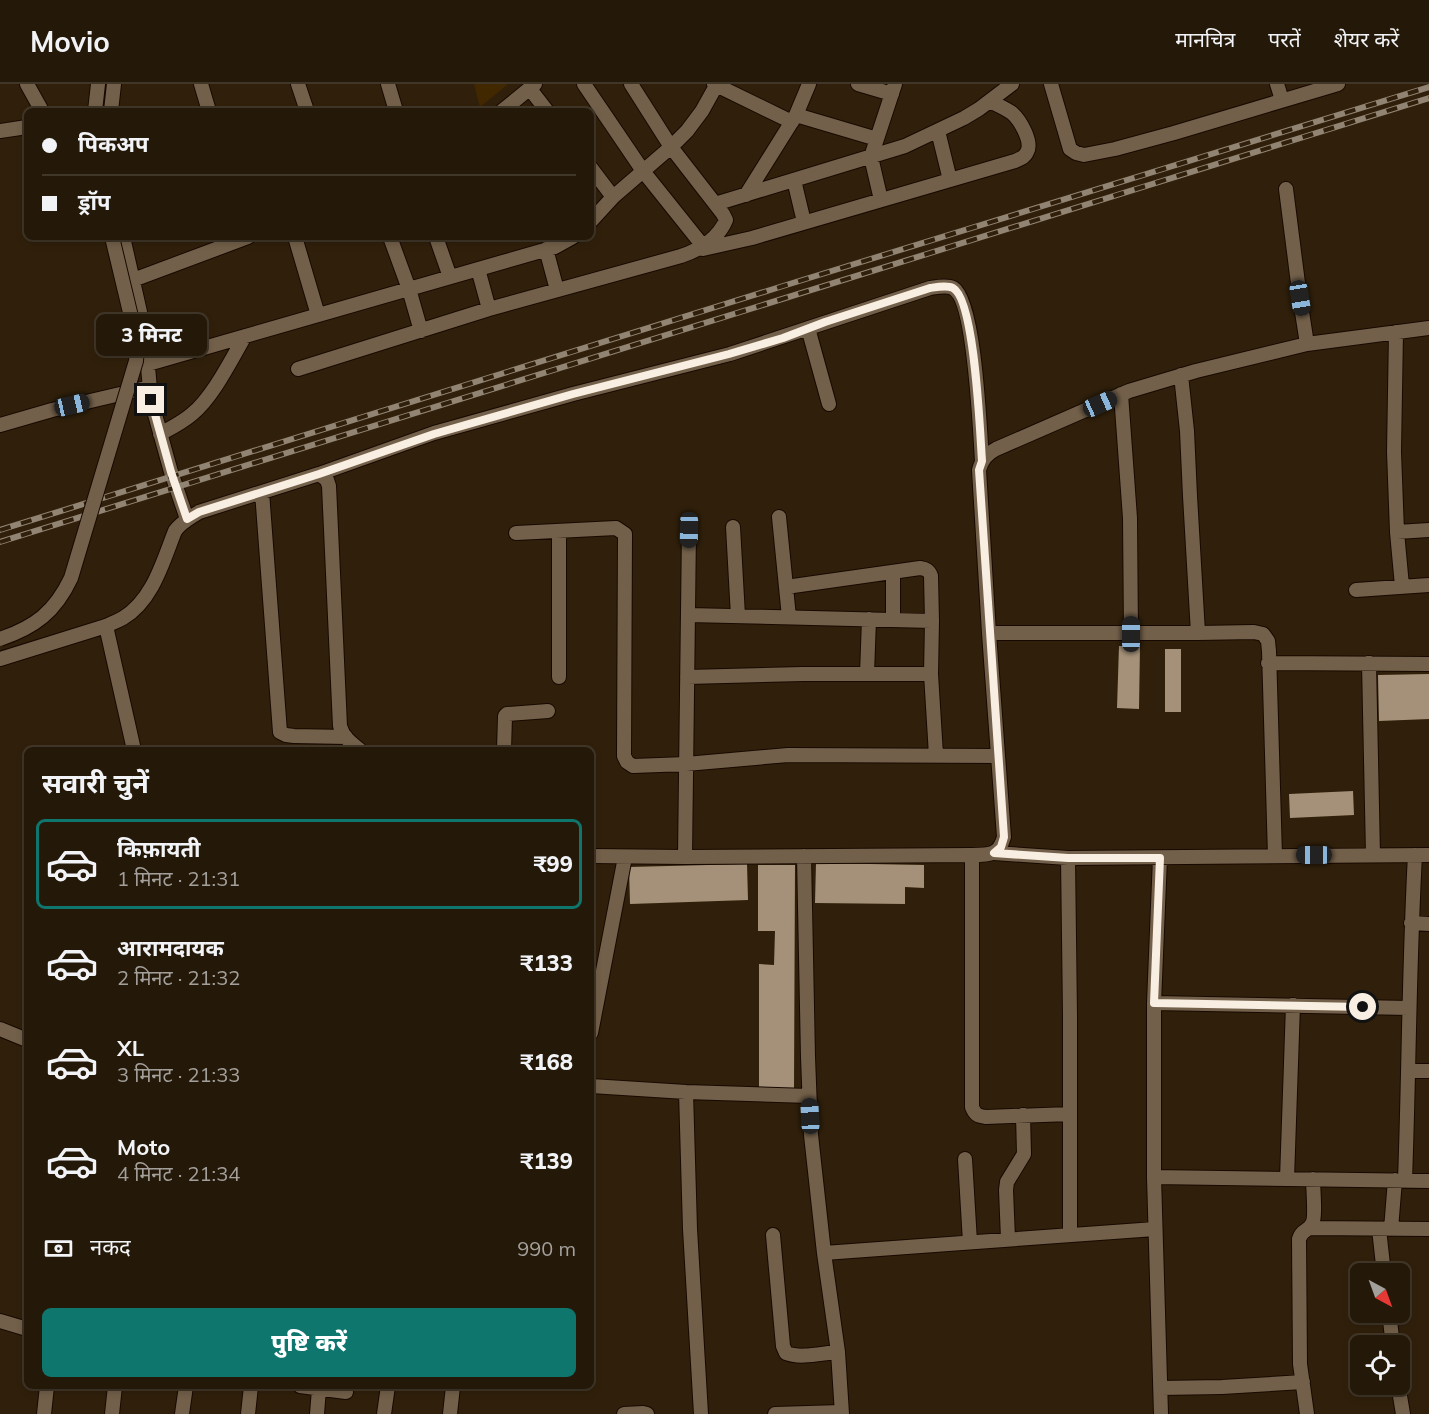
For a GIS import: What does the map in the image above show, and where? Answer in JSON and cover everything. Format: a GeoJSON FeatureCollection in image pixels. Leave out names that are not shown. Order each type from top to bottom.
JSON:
{"type":"FeatureCollection","features":[{"type":"Feature","properties":{"kind":"street"},"geometry":{"type":"LineString","coordinates":[[27,84],[40,108]]}},
{"type":"Feature","properties":{"kind":"street"},"geometry":{"type":"LineString","coordinates":[[95,108],[98,84]]}},
{"type":"Feature","properties":{"kind":"street"},"geometry":{"type":"LineString","coordinates":[[111,108],[114,84]]}},
{"type":"Feature","properties":{"kind":"street"},"geometry":{"type":"LineString","coordinates":[[201,84],[209,108]]}},
{"type":"Feature","properties":{"kind":"street"},"geometry":{"type":"LineString","coordinates":[[298,84],[306,108]]}},
{"type":"Feature","properties":{"kind":"street"},"geometry":{"type":"LineString","coordinates":[[388,84],[395,108]]}},
{"type":"Feature","properties":{"kind":"street"},"geometry":{"type":"LineString","coordinates":[[584,84],[699,249]]}},
{"type":"Feature","properties":{"kind":"street"},"geometry":{"type":"LineString","coordinates":[[631,84],[671,147],[726,220],[715,236],[699,249]]}},
{"type":"Feature","properties":{"kind":"street"},"geometry":{"type":"LineString","coordinates":[[594,218],[613,197],[671,147],[694,122],[716,84],[794,119],[877,139]]}},
{"type":"Feature","properties":{"kind":"street"},"geometry":{"type":"LineString","coordinates":[[746,195],[794,119],[809,84]]}},
{"type":"Feature","properties":{"kind":"street"},"geometry":{"type":"LineString","coordinates":[[858,84],[893,89],[872,157],[881,200]]}},
{"type":"Feature","properties":{"kind":"street"},"geometry":{"type":"LineString","coordinates":[[715,204],[905,146],[979,110],[1012,84]]}},
{"type":"Feature","properties":{"kind":"street"},"geometry":{"type":"LineString","coordinates":[[1051,84],[1070,149],[1084,155],[1174,133],[1338,84]]}},
{"type":"Feature","properties":{"kind":"street"},"geometry":{"type":"LineString","coordinates":[[1277,84],[1282,100]]}},
{"type":"Feature","properties":{"kind":"street"},"geometry":{"type":"LineString","coordinates":[[506,108],[532,86],[545,108]]}},
{"type":"Feature","properties":{"kind":"street"},"geometry":{"type":"LineString","coordinates":[[298,369],[489,309],[699,249],[752,238],[1015,161],[1028,152],[1029,146],[1022,125],[1011,112],[990,100]]}},
{"type":"Feature","properties":{"kind":"street"},"geometry":{"type":"LineString","coordinates":[[0,131],[24,127]]}},
{"type":"Feature","properties":{"kind":"street"},"geometry":{"type":"LineString","coordinates":[[938,131],[950,180]]}},
{"type":"Feature","properties":{"kind":"street"},"geometry":{"type":"LineString","coordinates":[[594,172],[613,197]]}},
{"type":"Feature","properties":{"kind":"street"},"geometry":{"type":"LineString","coordinates":[[794,180],[804,222]]}},
{"type":"Feature","properties":{"kind":"street"},"geometry":{"type":"LineString","coordinates":[[1286,189],[1307,344]]}},
{"type":"Feature","properties":{"kind":"street"},"geometry":{"type":"LineString","coordinates":[[0,639],[32,626],[45,616],[57,604],[68,585],[136,361],[134,328],[113,240]]}},
{"type":"Feature","properties":{"kind":"street"},"geometry":{"type":"LineString","coordinates":[[124,240],[145,334],[151,400],[187,519]]}},
{"type":"Feature","properties":{"kind":"street"},"geometry":{"type":"LineString","coordinates":[[133,280],[240,240]]}},
{"type":"Feature","properties":{"kind":"street"},"geometry":{"type":"LineString","coordinates":[[296,240],[318,315]]}},
{"type":"Feature","properties":{"kind":"street"},"geometry":{"type":"LineString","coordinates":[[391,240],[421,331]]}},
{"type":"Feature","properties":{"kind":"street"},"geometry":{"type":"LineString","coordinates":[[437,240],[450,277]]}},
{"type":"Feature","properties":{"kind":"street"},"geometry":{"type":"LineString","coordinates":[[148,364],[546,249],[568,240]]}},
{"type":"Feature","properties":{"kind":"street"},"geometry":{"type":"LineString","coordinates":[[546,249],[557,290]]}},
{"type":"Feature","properties":{"kind":"street"},"geometry":{"type":"LineString","coordinates":[[478,269],[489,309]]}},
{"type":"Feature","properties":{"kind":"street"},"geometry":{"type":"LineString","coordinates":[[0,660],[106,626],[123,618],[147,596],[180,523],[199,512],[434,434],[573,394],[729,354],[930,288],[946,286],[953,288],[960,295],[969,326],[982,461]]}},
{"type":"Feature","properties":{"kind":"street"},"geometry":{"type":"LineString","coordinates":[[994,853],[1001,847],[1004,837],[979,470],[982,461],[996,449],[1121,394],[1181,375],[1307,344],[1429,327]]}},
{"type":"Feature","properties":{"kind":"street"},"geometry":{"type":"LineString","coordinates":[[808,328],[829,404]]}},
{"type":"Feature","properties":{"kind":"street"},"geometry":{"type":"LineString","coordinates":[[1396,332],[1394,452],[1402,586]]}},
{"type":"Feature","properties":{"kind":"street"},"geometry":{"type":"LineString","coordinates":[[160,434],[192,415],[200,406],[245,336]]}},
{"type":"Feature","properties":{"kind":"street"},"geometry":{"type":"LineString","coordinates":[[1181,375],[1188,431],[1198,633]]}},
{"type":"Feature","properties":{"kind":"street"},"geometry":{"type":"LineString","coordinates":[[0,425],[150,387]]}},
{"type":"Feature","properties":{"kind":"street"},"geometry":{"type":"LineString","coordinates":[[1121,394],[1130,518],[1131,634]]}},
{"type":"Feature","properties":{"kind":"street"},"geometry":{"type":"LineString","coordinates":[[319,474],[327,480],[329,486],[340,726],[342,732],[357,747]]}},
{"type":"Feature","properties":{"kind":"street"},"geometry":{"type":"LineString","coordinates":[[262,492],[280,732],[330,744],[346,737]]}},
{"type":"Feature","properties":{"kind":"street"},"geometry":{"type":"LineString","coordinates":[[779,517],[789,617]]}},
{"type":"Feature","properties":{"kind":"street"},"geometry":{"type":"LineString","coordinates":[[734,527],[738,616]]}},
{"type":"Feature","properties":{"kind":"street"},"geometry":{"type":"LineString","coordinates":[[516,533],[616,528],[624,534],[626,538],[624,756],[633,766],[686,765],[788,755],[998,756]]}},
{"type":"Feature","properties":{"kind":"street"},"geometry":{"type":"LineString","coordinates":[[685,857],[689,530]]}},
{"type":"Feature","properties":{"kind":"street"},"geometry":{"type":"LineString","coordinates":[[1397,532],[1429,530]]}},
{"type":"Feature","properties":{"kind":"street"},"geometry":{"type":"LineString","coordinates":[[559,531],[559,677]]}},
{"type":"Feature","properties":{"kind":"street"},"geometry":{"type":"LineString","coordinates":[[786,587],[920,568],[929,572],[936,755]]}},
{"type":"Feature","properties":{"kind":"street"},"geometry":{"type":"LineString","coordinates":[[893,572],[893,620]]}},
{"type":"Feature","properties":{"kind":"street"},"geometry":{"type":"LineString","coordinates":[[1356,590],[1429,585]]}},
{"type":"Feature","properties":{"kind":"street"},"geometry":{"type":"LineString","coordinates":[[688,615],[932,621]]}},
{"type":"Feature","properties":{"kind":"street"},"geometry":{"type":"LineString","coordinates":[[867,674],[869,619]]}},
{"type":"Feature","properties":{"kind":"street"},"geometry":{"type":"LineString","coordinates":[[106,626],[133,747]]}},
{"type":"Feature","properties":{"kind":"street"},"geometry":{"type":"LineString","coordinates":[[989,633],[1254,632],[1263,634],[1268,641],[1275,855]]}},
{"type":"Feature","properties":{"kind":"street"},"geometry":{"type":"LineString","coordinates":[[1269,663],[1429,663]]}},
{"type":"Feature","properties":{"kind":"street"},"geometry":{"type":"LineString","coordinates":[[1369,663],[1373,855]]}},
{"type":"Feature","properties":{"kind":"street"},"geometry":{"type":"LineString","coordinates":[[687,677],[932,674]]}},
{"type":"Feature","properties":{"kind":"street"},"geometry":{"type":"LineString","coordinates":[[504,747],[505,716],[507,714],[548,711]]}},
{"type":"Feature","properties":{"kind":"street"},"geometry":{"type":"LineString","coordinates":[[594,856],[984,855],[994,853],[1068,858],[1160,858],[1422,855],[1411,923],[1409,1071],[1400,1180],[1385,1229],[1384,1263]]}},
{"type":"Feature","properties":{"kind":"street"},"geometry":{"type":"LineString","coordinates":[[972,855],[972,1107],[974,1113],[986,1117],[1070,1114]]}},
{"type":"Feature","properties":{"kind":"street"},"geometry":{"type":"LineString","coordinates":[[775,1414],[842,1413],[838,1352],[811,1135],[804,856]]}},
{"type":"Feature","properties":{"kind":"street"},"geometry":{"type":"LineString","coordinates":[[594,1017],[625,857]]}},
{"type":"Feature","properties":{"kind":"street"},"geometry":{"type":"LineString","coordinates":[[1068,858],[1070,1234]]}},
{"type":"Feature","properties":{"kind":"street"},"geometry":{"type":"LineString","coordinates":[[1160,858],[1154,1003],[1154,1177],[1161,1414]]}},
{"type":"Feature","properties":{"kind":"street"},"geometry":{"type":"LineString","coordinates":[[1411,923],[1429,924]]}},
{"type":"Feature","properties":{"kind":"street"},"geometry":{"type":"LineString","coordinates":[[1154,1003],[1410,1008]]}},
{"type":"Feature","properties":{"kind":"street"},"geometry":{"type":"LineString","coordinates":[[1287,1179],[1293,1005]]}},
{"type":"Feature","properties":{"kind":"street"},"geometry":{"type":"LineString","coordinates":[[0,1029],[24,1039]]}},
{"type":"Feature","properties":{"kind":"street"},"geometry":{"type":"LineString","coordinates":[[1409,1071],[1429,1071]]}},
{"type":"Feature","properties":{"kind":"street"},"geometry":{"type":"LineString","coordinates":[[594,1086],[809,1096]]}},
{"type":"Feature","properties":{"kind":"street"},"geometry":{"type":"LineString","coordinates":[[686,1092],[690,1229],[701,1414]]}},
{"type":"Feature","properties":{"kind":"street"},"geometry":{"type":"LineString","coordinates":[[1008,1239],[1006,1190],[1007,1182],[1024,1154],[1023,1115]]}},
{"type":"Feature","properties":{"kind":"street"},"geometry":{"type":"LineString","coordinates":[[965,1160],[970,1242]]}},
{"type":"Feature","properties":{"kind":"street"},"geometry":{"type":"LineString","coordinates":[[1154,1177],[1429,1181]]}},
{"type":"Feature","properties":{"kind":"street"},"geometry":{"type":"LineString","coordinates":[[1307,1414],[1300,1343],[1299,1239],[1301,1234],[1310,1228],[1314,1220],[1313,1179]]}},
{"type":"Feature","properties":{"kind":"street"},"geometry":{"type":"LineString","coordinates":[[1310,1228],[1429,1229]]}},
{"type":"Feature","properties":{"kind":"street"},"geometry":{"type":"LineString","coordinates":[[824,1253],[1155,1229]]}},
{"type":"Feature","properties":{"kind":"street"},"geometry":{"type":"LineString","coordinates":[[773,1235],[783,1346],[786,1353],[799,1355],[838,1352]]}},
{"type":"Feature","properties":{"kind":"street"},"geometry":{"type":"LineString","coordinates":[[0,1321],[24,1328]]}},
{"type":"Feature","properties":{"kind":"street"},"geometry":{"type":"LineString","coordinates":[[1160,1388],[1303,1382]]}},
{"type":"Feature","properties":{"kind":"street"},"geometry":{"type":"LineString","coordinates":[[44,1414],[47,1389]]}},
{"type":"Feature","properties":{"kind":"street"},"geometry":{"type":"LineString","coordinates":[[112,1414],[115,1389]]}},
{"type":"Feature","properties":{"kind":"street"},"geometry":{"type":"LineString","coordinates":[[182,1414],[186,1389]]}},
{"type":"Feature","properties":{"kind":"street"},"geometry":{"type":"LineString","coordinates":[[248,1414],[251,1389]]}},
{"type":"Feature","properties":{"kind":"street"},"geometry":{"type":"LineString","coordinates":[[317,1414],[319,1389],[345,1392]]}},
{"type":"Feature","properties":{"kind":"street"},"geometry":{"type":"LineString","coordinates":[[384,1414],[388,1389]]}},
{"type":"Feature","properties":{"kind":"street"},"geometry":{"type":"LineString","coordinates":[[450,1414],[453,1389]]}},
{"type":"Feature","properties":{"kind":"street"},"geometry":{"type":"LineString","coordinates":[[1400,1395],[1403,1414]]}},
{"type":"Feature","properties":{"kind":"street"},"geometry":{"type":"LineString","coordinates":[[624,1414],[647,1414]]}},
{"type":"Feature","properties":{"kind":"shaded area"},"geometry":{"type":"Polygon","coordinates":[[[474,84],[508,84],[480,107],[474,84]]]}},
{"type":"Feature","properties":{"kind":"building"},"geometry":{"type":"Polygon","coordinates":[[[1119,646],[1140,646],[1139,709],[1117,708],[1119,646]]]}},
{"type":"Feature","properties":{"kind":"building"},"geometry":{"type":"Polygon","coordinates":[[[1165,649],[1181,649],[1181,712],[1165,712],[1165,649]]]}},
{"type":"Feature","properties":{"kind":"building"},"geometry":{"type":"Polygon","coordinates":[[[1429,674],[1429,719],[1379,721],[1378,675],[1429,674]]]}},
{"type":"Feature","properties":{"kind":"building"},"geometry":{"type":"Polygon","coordinates":[[[1353,791],[1354,815],[1290,818],[1289,794],[1353,791]]]}},
{"type":"Feature","properties":{"kind":"building"},"geometry":{"type":"Polygon","coordinates":[[[816,863],[924,865],[924,888],[905,887],[905,904],[815,903],[816,863]]]}},
{"type":"Feature","properties":{"kind":"building"},"geometry":{"type":"Polygon","coordinates":[[[747,864],[748,900],[630,904],[629,867],[747,864]]]}},
{"type":"Feature","properties":{"kind":"building"},"geometry":{"type":"Polygon","coordinates":[[[758,865],[795,865],[794,1088],[759,1088],[759,964],[774,965],[775,931],[758,931],[758,865]]]}},
{"type":"Feature","properties":{"kind":"railway"},"geometry":{"type":"LineString","coordinates":[[0,530],[1429,87]]}},
{"type":"Feature","properties":{"kind":"railway"},"geometry":{"type":"LineString","coordinates":[[0,542],[1429,98]]}},
{"type":"Feature","properties":{"kind":"route"},"geometry":{"type":"LineString","coordinates":[[151,400],[187,519],[199,512],[434,434],[573,394],[729,354],[930,288],[946,286],[953,288],[960,295],[969,326],[982,461],[979,470],[1004,837],[1001,847],[994,853],[1068,858],[1160,858],[1154,1003],[1363,1007]]}}]}
